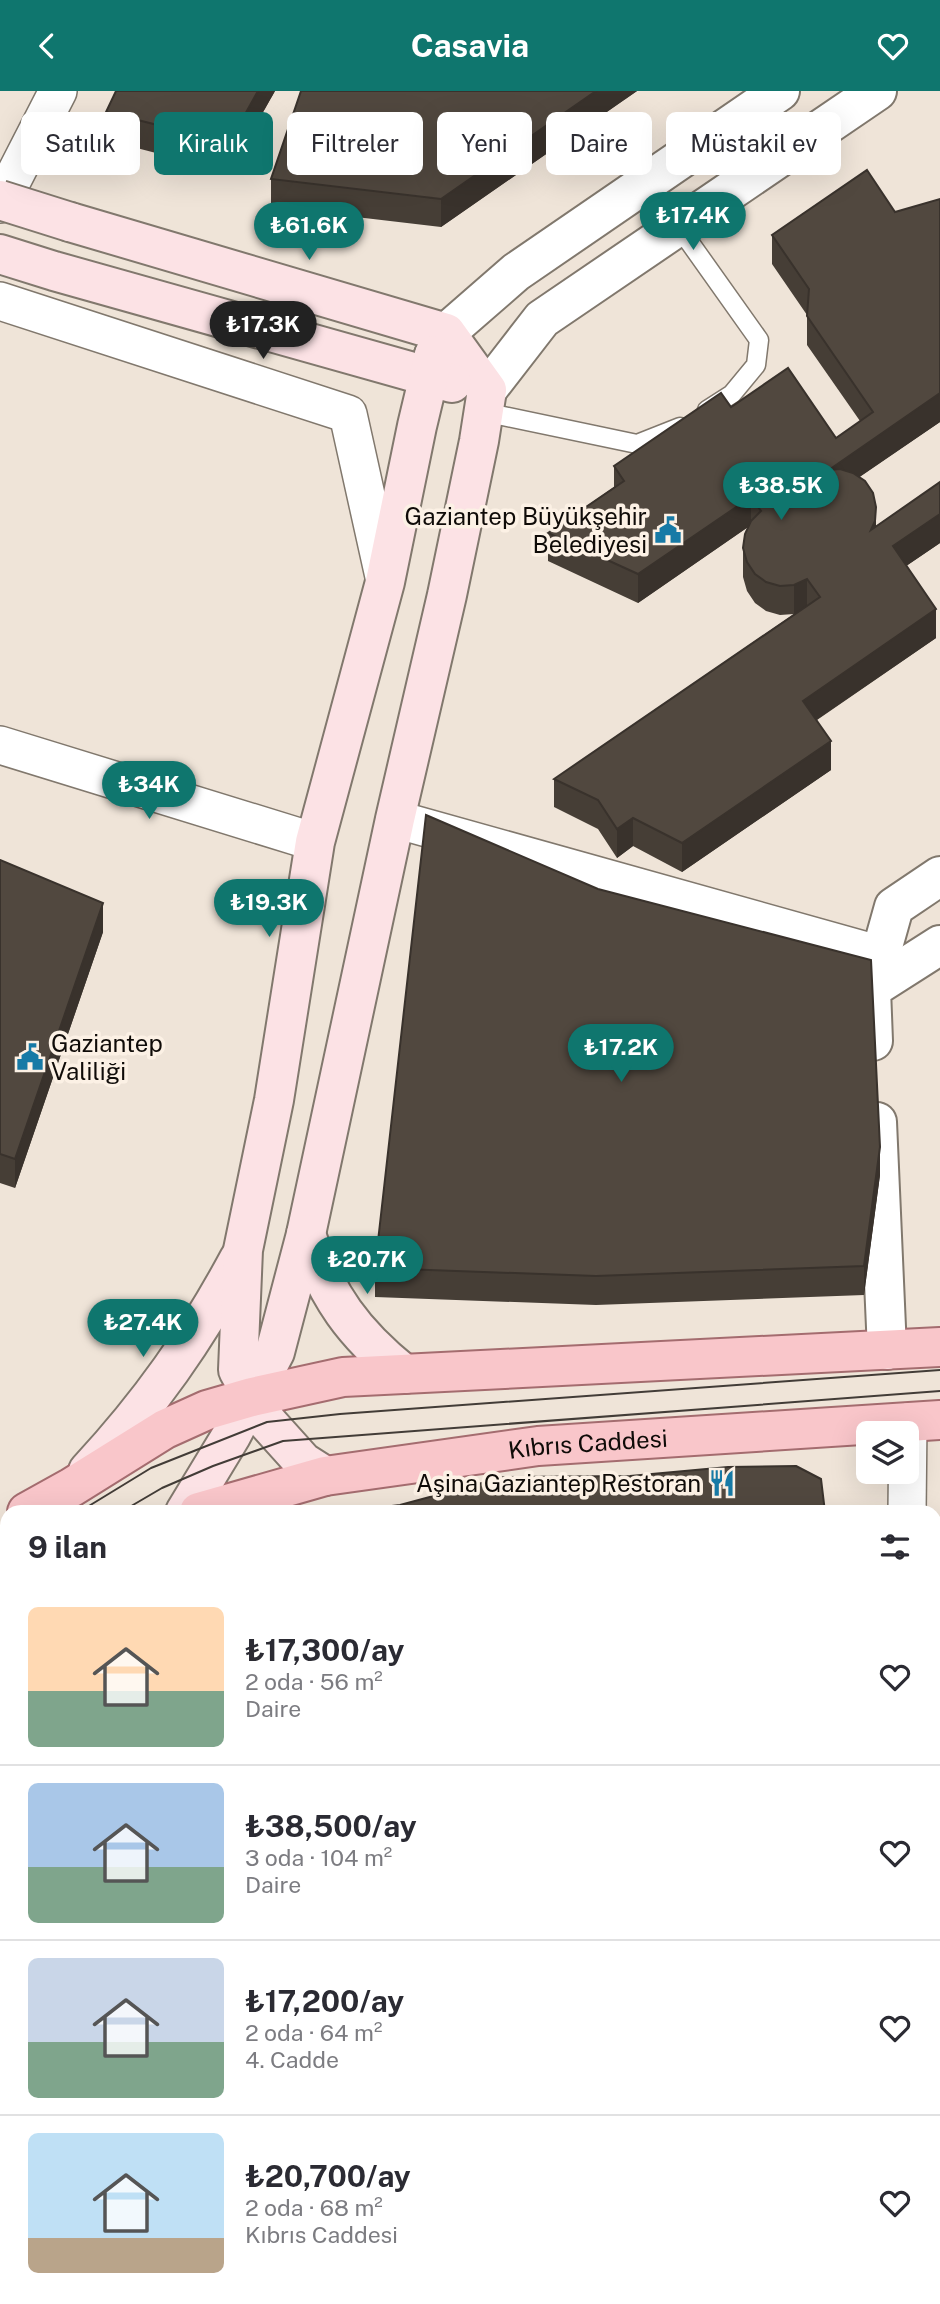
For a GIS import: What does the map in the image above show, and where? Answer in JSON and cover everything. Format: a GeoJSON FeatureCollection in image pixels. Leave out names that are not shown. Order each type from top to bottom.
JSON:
{"type":"FeatureCollection","features":[{"type":"Feature","properties":{"kind":"main road"},"geometry":{"type":"LineString","coordinates":[[0,202],[70,222],[436,355],[485,401],[447,595],[395,819],[306,1234],[275,1352],[189,1505]]}},
{"type":"Feature","properties":{"kind":"main road"},"geometry":{"type":"LineString","coordinates":[[0,254],[54,271],[436,355]]}},
{"type":"Feature","properties":{"kind":"main road"},"geometry":{"type":"LineString","coordinates":[[325,1476],[303,1462],[267,1422],[238,1370],[243,1251],[274,1100],[315,842],[385,582],[417,426],[436,355]]}},
{"type":"Feature","properties":{"kind":"main road"},"geometry":{"type":"LineString","coordinates":[[306,1234],[315,1261],[340,1309],[358,1333],[404,1374]]}},
{"type":"Feature","properties":{"kind":"main road"},"geometry":{"type":"LineString","coordinates":[[72,1487],[158,1390],[185,1352],[243,1251]]}},
{"type":"Feature","properties":{"kind":"main road"},"geometry":{"type":"LineString","coordinates":[[40,1505],[165,1429],[207,1410],[343,1377],[940,1347]]}},
{"type":"Feature","properties":{"kind":"main road","name":"Kıbrıs Caddesi"},"geometry":{"type":"LineString","coordinates":[[224,1505],[325,1476],[538,1446],[924,1421]]}},
{"type":"Feature","properties":{"kind":"street"},"geometry":{"type":"LineString","coordinates":[[0,202],[58,91]]}},
{"type":"Feature","properties":{"kind":"street"},"geometry":{"type":"LineString","coordinates":[[436,355],[516,272],[780,91]]}},
{"type":"Feature","properties":{"kind":"street"},"geometry":{"type":"LineString","coordinates":[[485,401],[542,319],[877,91]]}},
{"type":"Feature","properties":{"kind":"street"},"geometry":{"type":"LineString","coordinates":[[0,301],[348,414],[385,582]]}},
{"type":"Feature","properties":{"kind":"street"},"geometry":{"type":"LineString","coordinates":[[0,745],[315,842]]}},
{"type":"Feature","properties":{"kind":"street"},"geometry":{"type":"LineString","coordinates":[[395,819],[886,970],[940,945]]}},
{"type":"Feature","properties":{"kind":"street"},"geometry":{"type":"LineString","coordinates":[[887,1350],[875,1076],[886,970],[894,907],[940,876]]}},
{"type":"Feature","properties":{"kind":"street"},"geometry":{"type":"LineString","coordinates":[[908,1505],[924,1421]]}},
{"type":"Feature","properties":{"kind":"lane"},"geometry":{"type":"LineString","coordinates":[[485,401],[637,444],[680,427],[732,394],[756,365],[759,339],[678,226]]}},
{"type":"Feature","properties":{"kind":"building"},"geometry":{"type":"Polygon","coordinates":[[[116,91],[258,91],[246,112],[154,112],[154,124],[140,121],[140,112],[106,112],[116,91]]]}},
{"type":"Feature","properties":{"kind":"building"},"geometry":{"type":"Polygon","coordinates":[[[301,91],[596,91],[566,112],[546,112],[546,126],[532,136],[532,112],[437,112],[437,175],[475,175],[441,199],[271,179],[287,132],[287,175],[423,175],[423,112],[294,112],[301,91]]]}},
{"type":"Feature","properties":{"kind":"building","name":"Gaziantep Büyükşehir Belediyesi"},"geometry":{"type":"Polygon","coordinates":[[[867,170],[895,212],[940,199],[940,393],[829,470],[840,469],[865,481],[873,493],[876,507],[871,530],[940,482],[940,514],[893,546],[936,609],[803,701],[831,741],[682,843],[633,818],[617,829],[598,800],[554,779],[820,597],[807,579],[794,585],[780,586],[766,582],[755,574],[747,562],[743,548],[751,521],[761,511],[751,497],[638,574],[548,533],[624,481],[614,466],[721,393],[731,407],[788,368],[836,438],[873,412],[807,316],[809,289],[772,235],[867,170]]]}},
{"type":"Feature","properties":{"kind":"building"},"geometry":{"type":"Polygon","coordinates":[[[426,815],[598,889],[871,960],[880,1147],[864,1266],[596,1276],[375,1268],[426,815]]]}},
{"type":"Feature","properties":{"kind":"building","name":"Gaziantep Valiliği"},"geometry":{"type":"Polygon","coordinates":[[[0,860],[103,903],[15,1159],[0,1154],[0,860]]]}},
{"type":"Feature","properties":{"kind":"building"},"geometry":{"type":"Polygon","coordinates":[[[796,1466],[821,1479],[824,1505],[400,1505],[504,1477],[630,1476],[728,1467],[796,1466]]]}},
{"type":"Feature","properties":{"kind":"tram line"},"geometry":{"type":"LineString","coordinates":[[90,1505],[151,1468],[267,1422],[340,1414],[940,1370]]}},
{"type":"Feature","properties":{"kind":"tram line"},"geometry":{"type":"LineString","coordinates":[[133,1505],[162,1488],[213,1466],[283,1441],[940,1391]]}},
{"type":"Feature","properties":{"kind":"place","name":"Gaziantep Büyükşehir Belediyesi"},"geometry":{"type":"Point","coordinates":[668,530]}},
{"type":"Feature","properties":{"kind":"place","name":"Gaziantep Valiliği"},"geometry":{"type":"Point","coordinates":[30,1057]}},
{"type":"Feature","properties":{"kind":"place","name":"Aşina Gaziantep Restoran"},"geometry":{"type":"Point","coordinates":[722,1483]}}]}
